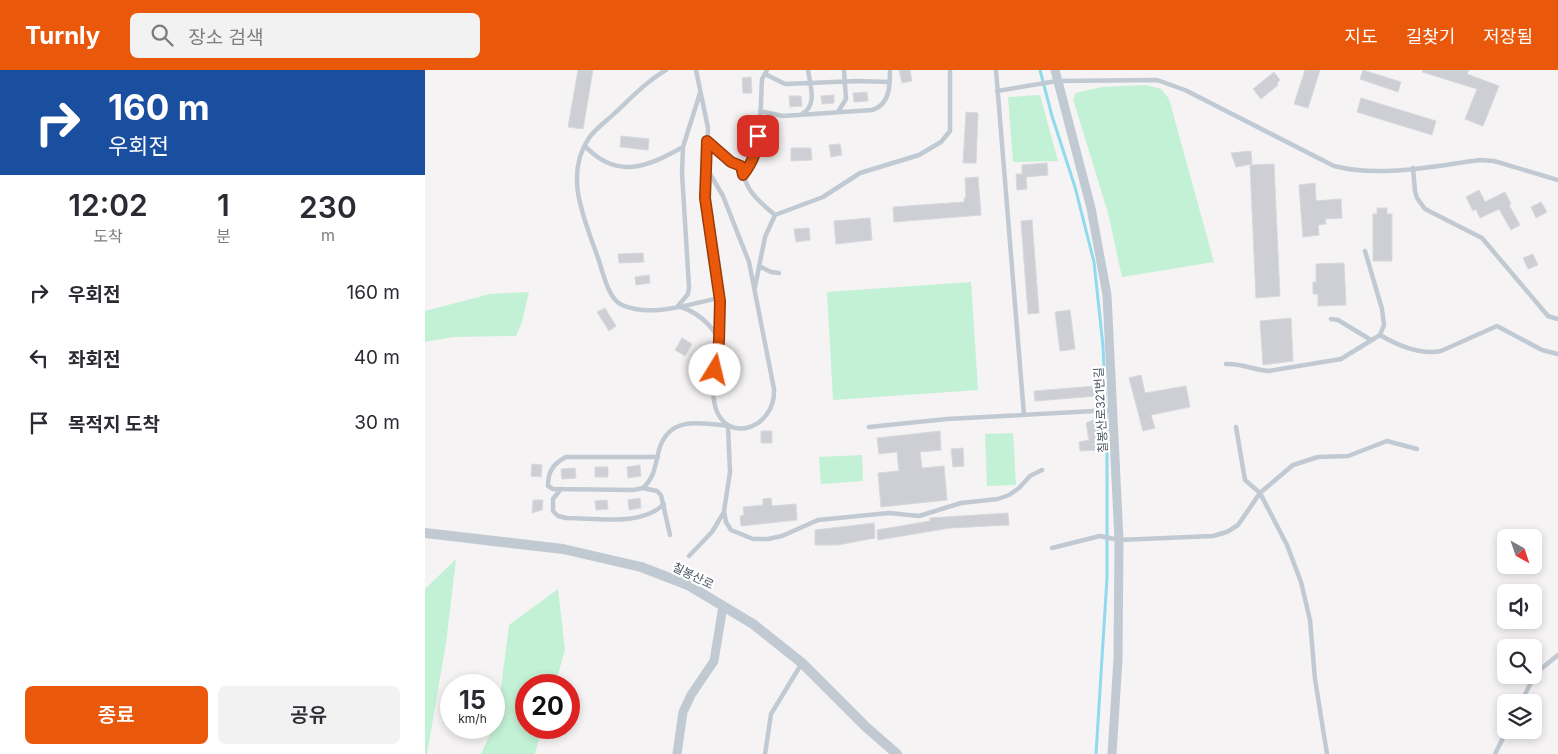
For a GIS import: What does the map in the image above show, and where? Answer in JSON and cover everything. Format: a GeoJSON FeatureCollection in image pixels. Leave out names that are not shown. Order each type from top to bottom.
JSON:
{"type":"FeatureCollection","features":[{"type":"Feature","properties":{"kind":"street","name":"칠봉산로321번길"},"geometry":{"type":"LineString","coordinates":[[1055,70],[1091,208],[1107,295],[1114,410],[1118,658],[1112,754]]}},
{"type":"Feature","properties":{"kind":"street","name":"칠봉산로"},"geometry":{"type":"LineString","coordinates":[[425,533],[563,549],[641,567],[687,584],[753,624],[801,663],[866,727],[897,754]]}},
{"type":"Feature","properties":{"kind":"street"},"geometry":{"type":"LineString","coordinates":[[677,754],[683,712],[691,695],[710,670],[714,661],[723,606]]}},
{"type":"Feature","properties":{"kind":"lane"},"geometry":{"type":"LineString","coordinates":[[666,70],[640,89],[590,138],[580,156],[577,187],[579,203],[613,296],[619,304],[643,310],[678,306],[719,298]]}},
{"type":"Feature","properties":{"kind":"lane"},"geometry":{"type":"LineString","coordinates":[[696,70],[708,128],[705,198],[719,298],[719,341],[713,388],[715,405],[720,418],[728,426],[730,472],[724,511],[726,522],[731,530],[753,539],[768,539],[794,532],[818,520],[889,512],[919,516],[961,503],[998,499],[1009,495],[1019,488],[1030,476],[1042,470]]}},
{"type":"Feature","properties":{"kind":"lane"},"geometry":{"type":"LineString","coordinates":[[801,115],[811,107],[809,70]]}},
{"type":"Feature","properties":{"kind":"lane"},"geometry":{"type":"LineString","coordinates":[[838,112],[846,99],[844,70]]}},
{"type":"Feature","properties":{"kind":"lane"},"geometry":{"type":"LineString","coordinates":[[760,111],[783,116],[880,108],[886,100],[890,82],[890,70]]}},
{"type":"Feature","properties":{"kind":"lane"},"geometry":{"type":"LineString","coordinates":[[755,291],[765,237],[775,215],[823,197],[860,173],[919,155],[941,142],[950,131],[951,125],[950,70]]}},
{"type":"Feature","properties":{"kind":"lane"},"geometry":{"type":"LineString","coordinates":[[995,70],[1024,415]]}},
{"type":"Feature","properties":{"kind":"lane"},"geometry":{"type":"LineString","coordinates":[[743,175],[754,158],[758,146],[762,80],[766,72],[785,84],[890,82]]}},
{"type":"Feature","properties":{"kind":"lane"},"geometry":{"type":"LineString","coordinates":[[997,91],[1057,81],[1157,80],[1185,90],[1333,166],[1381,172],[1480,160],[1494,161],[1558,180]]}},
{"type":"Feature","properties":{"kind":"lane"},"geometry":{"type":"LineString","coordinates":[[678,306],[688,294],[689,287],[681,173],[683,148],[700,91]]}},
{"type":"Feature","properties":{"kind":"lane"},"geometry":{"type":"LineString","coordinates":[[707,141],[731,162],[741,166],[744,182],[755,198],[775,215]]}},
{"type":"Feature","properties":{"kind":"lane"},"geometry":{"type":"LineString","coordinates":[[585,146],[597,158],[618,167],[644,164],[683,148]]}},
{"type":"Feature","properties":{"kind":"lane"},"geometry":{"type":"LineString","coordinates":[[643,488],[654,473],[659,448],[666,436],[682,424],[691,422],[728,426],[737,429],[749,427],[760,422],[768,414],[774,401],[749,262],[723,196],[706,167]]}},
{"type":"Feature","properties":{"kind":"lane"},"geometry":{"type":"LineString","coordinates":[[1413,168],[1417,198],[1425,209],[1482,238],[1549,316],[1558,319]]}},
{"type":"Feature","properties":{"kind":"lane"},"geometry":{"type":"LineString","coordinates":[[1226,364],[1237,364],[1258,370],[1282,370],[1341,359],[1380,335],[1383,325],[1382,309],[1365,251]]}},
{"type":"Feature","properties":{"kind":"lane"},"geometry":{"type":"LineString","coordinates":[[759,266],[771,272],[779,273]]}},
{"type":"Feature","properties":{"kind":"lane"},"geometry":{"type":"LineString","coordinates":[[678,306],[698,315],[716,333],[719,341]]}},
{"type":"Feature","properties":{"kind":"lane"},"geometry":{"type":"LineString","coordinates":[[1331,319],[1338,320],[1371,340]]}},
{"type":"Feature","properties":{"kind":"lane"},"geometry":{"type":"LineString","coordinates":[[1380,335],[1411,348],[1432,353],[1441,351],[1497,326],[1542,350],[1558,354]]}},
{"type":"Feature","properties":{"kind":"lane"},"geometry":{"type":"LineString","coordinates":[[869,427],[947,419],[1114,410]]}},
{"type":"Feature","properties":{"kind":"lane"},"geometry":{"type":"LineString","coordinates":[[1236,427],[1245,480],[1260,494],[1287,545],[1301,582],[1310,620],[1315,679],[1327,754]]}},
{"type":"Feature","properties":{"kind":"lane"},"geometry":{"type":"LineString","coordinates":[[1052,548],[1100,536],[1116,539],[1213,536],[1227,532],[1238,525],[1260,494],[1293,465],[1318,457],[1348,456],[1387,441],[1417,448]]}},
{"type":"Feature","properties":{"kind":"lane"},"geometry":{"type":"LineString","coordinates":[[658,457],[566,457],[555,462],[548,477],[548,486],[553,489],[633,490],[643,488],[657,492],[661,495],[664,504],[670,535]]}},
{"type":"Feature","properties":{"kind":"lane"},"geometry":{"type":"LineString","coordinates":[[561,489],[553,498],[553,512],[558,516],[566,518],[633,519],[646,516],[664,504]]}},
{"type":"Feature","properties":{"kind":"lane"},"geometry":{"type":"LineString","coordinates":[[689,556],[712,532],[724,511]]}},
{"type":"Feature","properties":{"kind":"lane"},"geometry":{"type":"LineString","coordinates":[[1525,694],[1535,673],[1558,655]]}},
{"type":"Feature","properties":{"kind":"lane"},"geometry":{"type":"LineString","coordinates":[[765,754],[771,714],[801,663]]}},
{"type":"Feature","properties":{"kind":"lane"},"geometry":{"type":"LineString","coordinates":[[1495,754],[1502,739]]}},
{"type":"Feature","properties":{"kind":"green space"},"geometry":{"type":"Polygon","coordinates":[[[1146,85],[1161,89],[1169,99],[1214,262],[1122,277],[1108,213],[1073,99],[1076,93],[1102,87],[1146,85]]]}},
{"type":"Feature","properties":{"kind":"green space"},"geometry":{"type":"Polygon","coordinates":[[[1040,95],[1058,161],[1013,162],[1008,97],[1040,95]]]}},
{"type":"Feature","properties":{"kind":"green space"},"geometry":{"type":"Polygon","coordinates":[[[971,282],[978,390],[833,400],[827,292],[971,282]]]}},
{"type":"Feature","properties":{"kind":"green space"},"geometry":{"type":"Polygon","coordinates":[[[529,292],[522,322],[516,336],[453,337],[425,342],[425,311],[490,294],[529,292]]]}},
{"type":"Feature","properties":{"kind":"green space"},"geometry":{"type":"Polygon","coordinates":[[[1013,433],[1016,485],[987,486],[985,434],[1013,433]]]}},
{"type":"Feature","properties":{"kind":"green space"},"geometry":{"type":"Polygon","coordinates":[[[862,455],[863,481],[821,484],[819,457],[862,455]]]}},
{"type":"Feature","properties":{"kind":"green space"},"geometry":{"type":"Polygon","coordinates":[[[456,559],[446,643],[427,754],[425,754],[425,589],[456,559]]]}},
{"type":"Feature","properties":{"kind":"green space"},"geometry":{"type":"Polygon","coordinates":[[[558,589],[565,650],[558,674],[515,674],[515,739],[539,739],[535,754],[481,754],[488,739],[505,739],[505,674],[503,674],[509,625],[558,589]]]}},
{"type":"Feature","properties":{"kind":"building"},"geometry":{"type":"Polygon","coordinates":[[[578,70],[593,70],[583,129],[568,127],[578,70]]]}},
{"type":"Feature","properties":{"kind":"building"},"geometry":{"type":"Polygon","coordinates":[[[899,70],[910,70],[912,81],[902,83],[899,70]]]}},
{"type":"Feature","properties":{"kind":"building"},"geometry":{"type":"Polygon","coordinates":[[[1305,70],[1320,70],[1308,108],[1294,104],[1305,70]]]}},
{"type":"Feature","properties":{"kind":"building"},"geometry":{"type":"Polygon","coordinates":[[[1363,70],[1401,82],[1398,92],[1360,79],[1363,70]]]}},
{"type":"Feature","properties":{"kind":"building"},"geometry":{"type":"Polygon","coordinates":[[[1423,70],[1469,70],[1467,74],[1499,86],[1483,126],[1465,119],[1477,89],[1422,72],[1423,70]]]}},
{"type":"Feature","properties":{"kind":"building"},"geometry":{"type":"Polygon","coordinates":[[[1274,72],[1280,80],[1277,83],[1278,85],[1261,99],[1253,89],[1274,72]]]}},
{"type":"Feature","properties":{"kind":"building"},"geometry":{"type":"Polygon","coordinates":[[[751,77],[752,93],[743,93],[742,78],[751,77]]]}},
{"type":"Feature","properties":{"kind":"building"},"geometry":{"type":"Polygon","coordinates":[[[867,92],[868,101],[854,102],[853,93],[867,92]]]}},
{"type":"Feature","properties":{"kind":"building"},"geometry":{"type":"Polygon","coordinates":[[[834,95],[834,103],[822,104],[821,96],[834,95]]]}},
{"type":"Feature","properties":{"kind":"building"},"geometry":{"type":"Polygon","coordinates":[[[789,96],[801,96],[802,106],[790,107],[789,96]]]}},
{"type":"Feature","properties":{"kind":"building"},"geometry":{"type":"Polygon","coordinates":[[[1361,98],[1436,121],[1432,135],[1357,112],[1361,98]]]}},
{"type":"Feature","properties":{"kind":"building"},"geometry":{"type":"Polygon","coordinates":[[[966,112],[978,113],[976,163],[963,163],[966,112]]]}},
{"type":"Feature","properties":{"kind":"building"},"geometry":{"type":"Polygon","coordinates":[[[621,136],[649,139],[648,150],[620,147],[621,136]]]}},
{"type":"Feature","properties":{"kind":"building"},"geometry":{"type":"Polygon","coordinates":[[[840,144],[842,155],[831,157],[829,145],[840,144]]]}},
{"type":"Feature","properties":{"kind":"building"},"geometry":{"type":"Polygon","coordinates":[[[791,148],[811,148],[812,160],[791,161],[791,148]]]}},
{"type":"Feature","properties":{"kind":"building"},"geometry":{"type":"Polygon","coordinates":[[[1251,151],[1252,164],[1236,167],[1231,153],[1251,151]]]}},
{"type":"Feature","properties":{"kind":"building"},"geometry":{"type":"Polygon","coordinates":[[[1047,163],[1048,175],[1026,177],[1027,189],[1017,190],[1016,174],[1022,174],[1022,165],[1047,163]]]}},
{"type":"Feature","properties":{"kind":"building"},"geometry":{"type":"Polygon","coordinates":[[[1274,164],[1280,296],[1256,298],[1250,165],[1274,164]]]}},
{"type":"Feature","properties":{"kind":"building"},"geometry":{"type":"Polygon","coordinates":[[[978,177],[981,215],[894,222],[893,207],[964,202],[964,198],[966,198],[965,178],[978,177]]]}},
{"type":"Feature","properties":{"kind":"building"},"geometry":{"type":"Polygon","coordinates":[[[1315,183],[1316,201],[1341,199],[1342,218],[1325,219],[1326,224],[1318,225],[1319,235],[1303,237],[1299,185],[1315,183]]]}},
{"type":"Feature","properties":{"kind":"building"},"geometry":{"type":"Polygon","coordinates":[[[1479,190],[1485,202],[1505,192],[1511,204],[1509,205],[1520,225],[1511,230],[1499,209],[1480,218],[1476,209],[1473,211],[1466,197],[1479,190]]]}},
{"type":"Feature","properties":{"kind":"building"},"geometry":{"type":"Polygon","coordinates":[[[1541,202],[1547,212],[1536,218],[1531,207],[1541,202]]]}},
{"type":"Feature","properties":{"kind":"building"},"geometry":{"type":"Polygon","coordinates":[[[1377,208],[1387,208],[1387,214],[1392,214],[1392,261],[1373,261],[1373,214],[1377,214],[1377,208]]]}},
{"type":"Feature","properties":{"kind":"building"},"geometry":{"type":"Polygon","coordinates":[[[870,218],[872,240],[836,244],[834,221],[870,218]]]}},
{"type":"Feature","properties":{"kind":"building"},"geometry":{"type":"Polygon","coordinates":[[[1032,220],[1039,313],[1028,314],[1021,221],[1032,220]]]}},
{"type":"Feature","properties":{"kind":"building"},"geometry":{"type":"Polygon","coordinates":[[[809,228],[810,240],[796,242],[794,229],[809,228]]]}},
{"type":"Feature","properties":{"kind":"building"},"geometry":{"type":"Polygon","coordinates":[[[643,253],[644,262],[619,263],[618,254],[643,253]]]}},
{"type":"Feature","properties":{"kind":"building"},"geometry":{"type":"Polygon","coordinates":[[[1533,254],[1538,265],[1528,269],[1523,258],[1533,254]]]}},
{"type":"Feature","properties":{"kind":"building"},"geometry":{"type":"Polygon","coordinates":[[[1344,263],[1346,305],[1318,306],[1318,294],[1313,294],[1313,282],[1316,282],[1316,264],[1344,263]]]}},
{"type":"Feature","properties":{"kind":"building"},"geometry":{"type":"Polygon","coordinates":[[[649,275],[650,283],[636,285],[635,277],[649,275]]]}},
{"type":"Feature","properties":{"kind":"building"},"geometry":{"type":"Polygon","coordinates":[[[605,308],[616,326],[609,331],[597,312],[605,308]]]}},
{"type":"Feature","properties":{"kind":"building"},"geometry":{"type":"Polygon","coordinates":[[[1070,310],[1075,349],[1060,351],[1055,312],[1070,310]]]}},
{"type":"Feature","properties":{"kind":"building"},"geometry":{"type":"Polygon","coordinates":[[[1291,318],[1293,361],[1263,365],[1260,321],[1291,318]]]}},
{"type":"Feature","properties":{"kind":"building"},"geometry":{"type":"Polygon","coordinates":[[[682,338],[692,344],[685,356],[675,350],[682,338]]]}},
{"type":"Feature","properties":{"kind":"building"},"geometry":{"type":"Polygon","coordinates":[[[1141,375],[1145,393],[1186,386],[1190,407],[1151,415],[1155,428],[1143,431],[1129,378],[1141,375]]]}},
{"type":"Feature","properties":{"kind":"building"},"geometry":{"type":"Polygon","coordinates":[[[1096,386],[1097,396],[1035,401],[1034,391],[1096,386]]]}},
{"type":"Feature","properties":{"kind":"building"},"geometry":{"type":"Polygon","coordinates":[[[1093,420],[1097,421],[1101,450],[1080,451],[1079,442],[1089,440],[1086,423],[1093,420]]]}},
{"type":"Feature","properties":{"kind":"building"},"geometry":{"type":"Polygon","coordinates":[[[761,431],[772,431],[772,443],[761,443],[761,431]]]}},
{"type":"Feature","properties":{"kind":"building"},"geometry":{"type":"Polygon","coordinates":[[[940,431],[941,450],[920,452],[922,468],[944,466],[947,500],[881,507],[878,473],[899,471],[897,452],[879,454],[877,438],[940,431]]]}},
{"type":"Feature","properties":{"kind":"building"},"geometry":{"type":"Polygon","coordinates":[[[963,448],[964,466],[953,467],[951,449],[963,448]]]}},
{"type":"Feature","properties":{"kind":"building"},"geometry":{"type":"Polygon","coordinates":[[[532,464],[542,465],[541,477],[531,476],[532,464]]]}},
{"type":"Feature","properties":{"kind":"building"},"geometry":{"type":"Polygon","coordinates":[[[640,465],[641,476],[628,478],[627,467],[640,465]]]}},
{"type":"Feature","properties":{"kind":"building"},"geometry":{"type":"Polygon","coordinates":[[[595,467],[608,467],[608,477],[595,477],[595,467]]]}},
{"type":"Feature","properties":{"kind":"building"},"geometry":{"type":"Polygon","coordinates":[[[575,468],[576,478],[562,479],[561,469],[575,468]]]}},
{"type":"Feature","properties":{"kind":"building"},"geometry":{"type":"Polygon","coordinates":[[[640,498],[641,508],[629,510],[628,500],[640,498]]]}},
{"type":"Feature","properties":{"kind":"building"},"geometry":{"type":"Polygon","coordinates":[[[771,498],[772,506],[796,504],[797,520],[741,526],[740,516],[744,515],[743,507],[763,505],[763,499],[771,498]]]}},
{"type":"Feature","properties":{"kind":"building"},"geometry":{"type":"Polygon","coordinates":[[[533,500],[543,500],[542,510],[532,513],[533,500]]]}},
{"type":"Feature","properties":{"kind":"building"},"geometry":{"type":"Polygon","coordinates":[[[607,500],[608,509],[596,510],[595,501],[607,500]]]}},
{"type":"Feature","properties":{"kind":"building"},"geometry":{"type":"Polygon","coordinates":[[[1008,513],[1009,525],[950,528],[878,540],[877,530],[930,521],[930,518],[1008,513]]]}},
{"type":"Feature","properties":{"kind":"building"},"geometry":{"type":"Polygon","coordinates":[[[874,523],[875,538],[838,545],[815,545],[815,530],[874,523]]]}},
{"type":"Feature","properties":{"kind":"waterway"},"geometry":{"type":"LineString","coordinates":[[1040,70],[1052,116],[1075,187],[1094,262],[1103,346],[1107,435],[1107,578],[1096,754]]}},
{"type":"Feature","properties":{"kind":"route"},"geometry":{"type":"LineString","coordinates":[[715,370],[719,341],[720,301],[712,258],[705,198],[707,141],[731,162],[741,166],[743,175],[754,158],[758,146],[758,136]]}}]}
